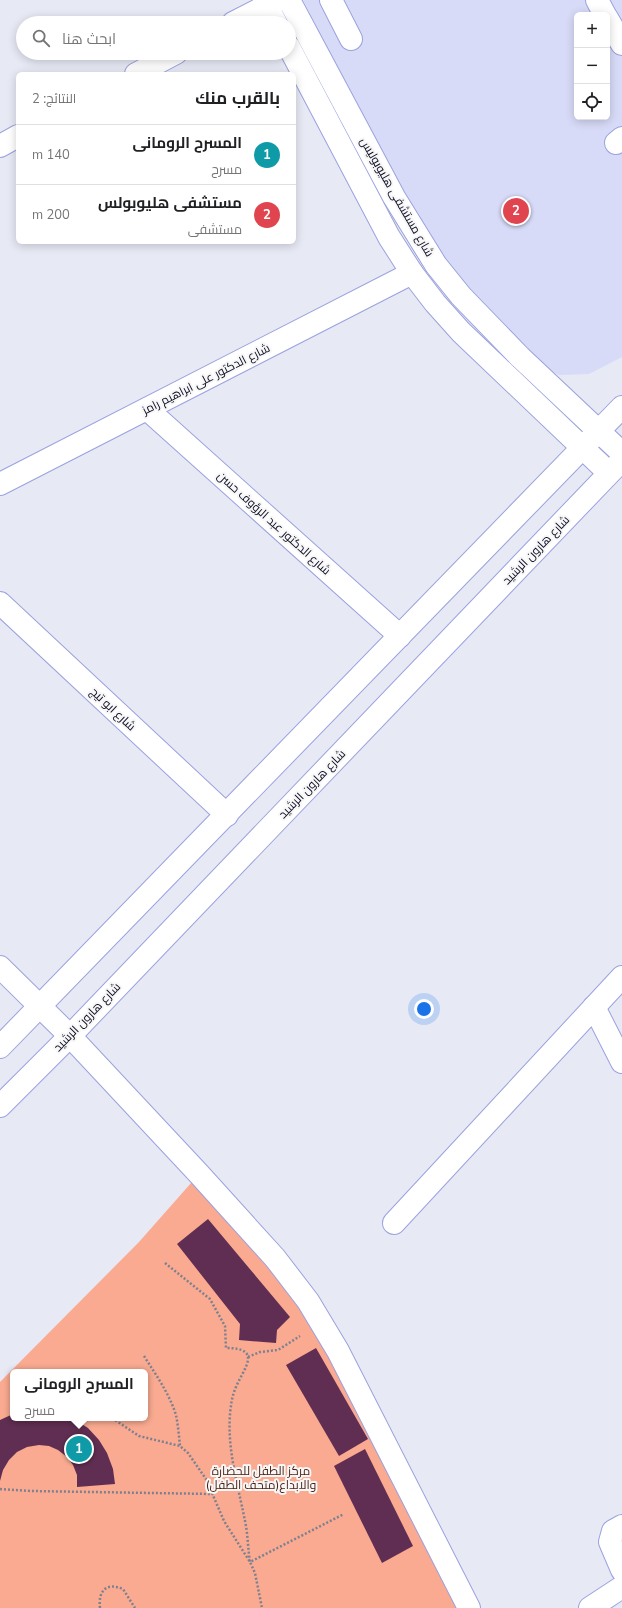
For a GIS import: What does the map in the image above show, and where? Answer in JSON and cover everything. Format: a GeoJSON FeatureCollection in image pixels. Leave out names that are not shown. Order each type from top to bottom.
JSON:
{"type":"FeatureCollection","features":[{"type":"Feature","properties":{"kind":"street","name":"شارع مستشفى هليوبوليس"},"geometry":{"type":"LineString","coordinates":[[289,0],[394,197],[436,265],[461,296],[520,357],[622,453]]}},
{"type":"Feature","properties":{"kind":"street"},"geometry":{"type":"LineString","coordinates":[[331,0],[351,39]]}},
{"type":"Feature","properties":{"kind":"street"},"geometry":{"type":"LineString","coordinates":[[597,0],[604,12]]}},
{"type":"Feature","properties":{"kind":"street"},"geometry":{"type":"LineString","coordinates":[[250,16],[271,7]]}},
{"type":"Feature","properties":{"kind":"street"},"geometry":{"type":"LineString","coordinates":[[610,23],[622,44]]}},
{"type":"Feature","properties":{"kind":"street"},"geometry":{"type":"LineString","coordinates":[[140,72],[163,60]]}},
{"type":"Feature","properties":{"kind":"street","name":"شارع مستشفى هليوبوليس"},"geometry":{"type":"LineString","coordinates":[[296,60],[389,237],[412,273],[435,303],[461,332],[583,448],[615,466]]}},
{"type":"Feature","properties":{"kind":"street"},"geometry":{"type":"LineString","coordinates":[[0,146],[16,137]]}},
{"type":"Feature","properties":{"kind":"street","name":"شارع الدكتور على ابراهيم رامز"},"geometry":{"type":"LineString","coordinates":[[0,484],[412,273]]}},
{"type":"Feature","properties":{"kind":"street"},"geometry":{"type":"LineString","coordinates":[[0,1046],[227,815],[622,407]]}},
{"type":"Feature","properties":{"kind":"street","name":"شارع الدكتور عبد الرؤوف حسن"},"geometry":{"type":"LineString","coordinates":[[147,409],[400,636]]}},
{"type":"Feature","properties":{"kind":"street","name":"شارع هارون الرشيد"},"geometry":{"type":"LineString","coordinates":[[0,1106],[70,1036],[615,466]]}},
{"type":"Feature","properties":{"kind":"street","name":"شارع ابو تيج"},"geometry":{"type":"LineString","coordinates":[[0,603],[227,815]]}},
{"type":"Feature","properties":{"kind":"street"},"geometry":{"type":"LineString","coordinates":[[0,967],[70,1036],[275,1258],[308,1301],[338,1351],[469,1608]]}},
{"type":"Feature","properties":{"kind":"street"},"geometry":{"type":"LineString","coordinates":[[394,1223],[622,977]]}},
{"type":"Feature","properties":{"kind":"street"},"geometry":{"type":"LineString","coordinates":[[594,1007],[622,1062]]}},
{"type":"Feature","properties":{"kind":"street"},"geometry":{"type":"LineString","coordinates":[[622,1526],[613,1531],[610,1542],[622,1570]]}},
{"type":"Feature","properties":{"kind":"street"},"geometry":{"type":"LineString","coordinates":[[590,1608],[622,1587]]}},
{"type":"Feature","properties":{"kind":"path"},"geometry":{"type":"LineString","coordinates":[[165,1263],[210,1299],[226,1326],[226,1348],[237,1348],[248,1357],[248,1364],[232,1397],[230,1429],[233,1460],[246,1527],[250,1562]]}},
{"type":"Feature","properties":{"kind":"path"},"geometry":{"type":"LineString","coordinates":[[248,1357],[256,1353],[282,1348],[304,1332]]}},
{"type":"Feature","properties":{"kind":"path"},"geometry":{"type":"LineString","coordinates":[[144,1356],[164,1388],[173,1406],[176,1416],[180,1446],[197,1465],[213,1494],[224,1522],[250,1562],[255,1573],[262,1608]]}},
{"type":"Feature","properties":{"kind":"path"},"geometry":{"type":"LineString","coordinates":[[116,1421],[139,1436],[180,1446]]}},
{"type":"Feature","properties":{"kind":"path"},"geometry":{"type":"LineString","coordinates":[[0,1489],[39,1492],[213,1494]]}},
{"type":"Feature","properties":{"kind":"path"},"geometry":{"type":"LineString","coordinates":[[250,1562],[344,1514]]}},
{"type":"Feature","properties":{"kind":"path"},"geometry":{"type":"LineString","coordinates":[[100,1608],[101,1594],[105,1588],[111,1586],[122,1589],[135,1608]]}},
{"type":"Feature","properties":{"kind":"shaded area"},"geometry":{"type":"Polygon","coordinates":[[[303,0],[622,0],[622,357],[589,374],[559,375],[539,365],[488,319],[423,235],[303,0]]]}},
{"type":"Feature","properties":{"kind":"green space","name":"مركز الطفل للحضارة والابداع(متحف الطفل)"},"geometry":{"type":"Polygon","coordinates":[[[199,1174],[297,1276],[474,1608],[0,1608],[0,1382],[10,1372],[10,1421],[148,1421],[148,1369],[13,1369],[139,1242],[199,1174]]]}},
{"type":"Feature","properties":{"kind":"building"},"geometry":{"type":"Polygon","coordinates":[[[208,1219],[290,1317],[277,1330],[276,1343],[239,1340],[240,1324],[177,1244],[208,1219]]]}},
{"type":"Feature","properties":{"kind":"building"},"geometry":{"type":"Polygon","coordinates":[[[316,1348],[368,1439],[339,1456],[286,1365],[316,1348]]]}},
{"type":"Feature","properties":{"kind":"building"},"geometry":{"type":"Polygon","coordinates":[[[10,1415],[10,1421],[77,1421],[88,1428],[99,1440],[107,1453],[113,1469],[115,1484],[77,1487],[77,1475],[73,1465],[67,1457],[58,1450],[49,1446],[39,1445],[27,1447],[17,1452],[9,1460],[3,1470],[0,1481],[0,1420],[10,1415]]]}},
{"type":"Feature","properties":{"kind":"building"},"geometry":{"type":"Polygon","coordinates":[[[365,1449],[413,1546],[382,1563],[334,1466],[365,1449]]]}},
{"type":"Feature","properties":{"kind":"place","name":"مستشفى هليوبولس"},"geometry":{"type":"Point","coordinates":[516,211]}},
{"type":"Feature","properties":{"kind":"place","name":"المسرح الرومانى"},"geometry":{"type":"Point","coordinates":[79,1449]}}]}
